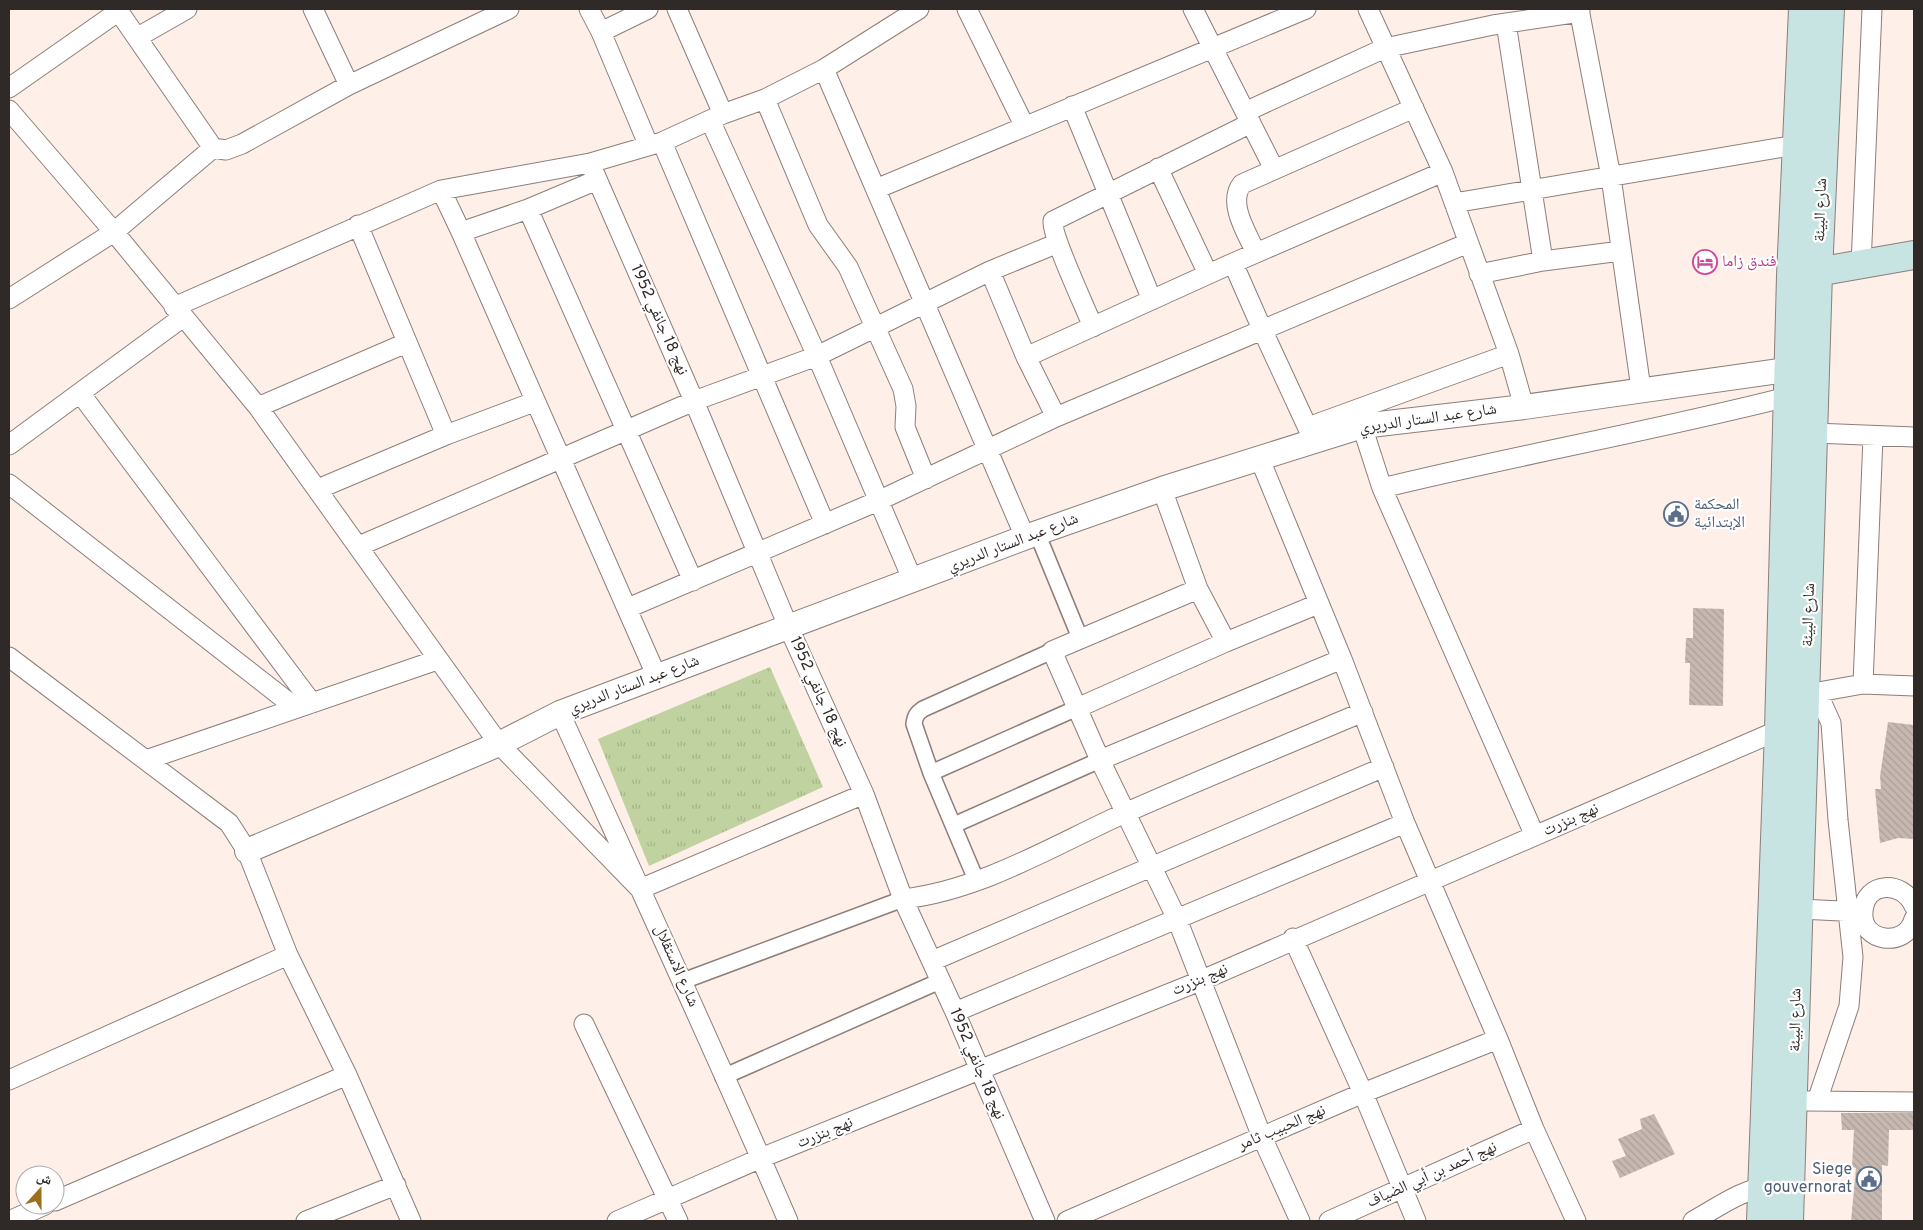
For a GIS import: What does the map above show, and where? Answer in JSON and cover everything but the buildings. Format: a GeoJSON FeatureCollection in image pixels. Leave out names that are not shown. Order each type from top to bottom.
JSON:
{"type":"FeatureCollection","features":[{"type":"Feature","properties":{"kind":"main road"},"geometry":{"type":"LineString","coordinates":[[1756,1220],[1762,1187],[1792,728],[1787,397],[1803,9]]}},
{"type":"Feature","properties":{"kind":"main road","name":"شارع البيئة"},"geometry":{"type":"LineString","coordinates":[[1790,1205],[1806,1101],[1792,728],[1812,693],[1814,433],[1818,273],[1830,9]]}},
{"type":"Feature","properties":{"kind":"main road"},"geometry":{"type":"LineString","coordinates":[[1799,85],[1826,86]]}},
{"type":"Feature","properties":{"kind":"main road"},"geometry":{"type":"LineString","coordinates":[[1791,276],[1818,273],[1914,255]]}},
{"type":"Feature","properties":{"kind":"street"},"geometry":{"type":"LineString","coordinates":[[138,38],[187,9]]}},
{"type":"Feature","properties":{"kind":"street"},"geometry":{"type":"LineString","coordinates":[[313,9],[349,85]]}},
{"type":"Feature","properties":{"kind":"street"},"geometry":{"type":"LineString","coordinates":[[9,88],[118,10],[213,148],[226,150],[234,148],[349,85],[509,9]]}},
{"type":"Feature","properties":{"kind":"street"},"geometry":{"type":"LineString","coordinates":[[589,9],[655,143],[762,376],[825,524]]}},
{"type":"Feature","properties":{"kind":"street"},"geometry":{"type":"LineString","coordinates":[[601,32],[648,9]]}},
{"type":"Feature","properties":{"kind":"street"},"geometry":{"type":"LineString","coordinates":[[677,9],[717,116],[913,581]]}},
{"type":"Feature","properties":{"kind":"street"},"geometry":{"type":"LineString","coordinates":[[967,9],[1024,125]]}},
{"type":"Feature","properties":{"kind":"street"},"geometry":{"type":"LineString","coordinates":[[1193,9],[1274,170]]}},
{"type":"Feature","properties":{"kind":"street"},"geometry":{"type":"LineString","coordinates":[[876,189],[1024,125],[1306,9]]}},
{"type":"Feature","properties":{"kind":"street"},"geometry":{"type":"LineString","coordinates":[[1368,9],[1443,172],[1508,354],[1524,407]]}},
{"type":"Feature","properties":{"kind":"street"},"geometry":{"type":"LineString","coordinates":[[1861,265],[1872,9]]}},
{"type":"Feature","properties":{"kind":"street"},"geometry":{"type":"LineString","coordinates":[[462,232],[528,209],[594,171],[717,116],[765,98],[824,69],[914,10]]}},
{"type":"Feature","properties":{"kind":"street"},"geometry":{"type":"LineString","coordinates":[[1093,327],[1058,244],[1052,227],[1054,219],[1158,168],[1248,117],[1385,48],[1497,19],[1580,11],[1611,177],[1641,389]]}},
{"type":"Feature","properties":{"kind":"street"},"geometry":{"type":"LineString","coordinates":[[1497,19],[1532,189],[1543,261]]}},
{"type":"Feature","properties":{"kind":"street"},"geometry":{"type":"LineString","coordinates":[[824,69],[988,450],[1080,638]]}},
{"type":"Feature","properties":{"kind":"street"},"geometry":{"type":"LineString","coordinates":[[765,98],[818,226],[848,267],[903,389],[907,432],[926,479]]}},
{"type":"Feature","properties":{"kind":"street"},"geometry":{"type":"LineString","coordinates":[[1072,106],[1152,300]]}},
{"type":"Feature","properties":{"kind":"street"},"geometry":{"type":"LineString","coordinates":[[1256,253],[1237,209],[1236,193],[1242,184],[1414,108]]}},
{"type":"Feature","properties":{"kind":"street"},"geometry":{"type":"LineString","coordinates":[[9,110],[114,232],[258,407],[318,488],[437,660],[498,744],[640,889],[864,794]]}},
{"type":"Feature","properties":{"kind":"street"},"geometry":{"type":"LineString","coordinates":[[1454,203],[1796,145]]}},
{"type":"Feature","properties":{"kind":"street"},"geometry":{"type":"LineString","coordinates":[[9,300],[114,232],[213,148]]}},
{"type":"Feature","properties":{"kind":"street"},"geometry":{"type":"LineString","coordinates":[[1158,168],[1208,274]]}},
{"type":"Feature","properties":{"kind":"street"},"geometry":{"type":"LineString","coordinates":[[9,445],[80,393],[179,312],[358,225],[441,190],[594,171]]}},
{"type":"Feature","properties":{"kind":"street","name":"نهج 18 جانفي 1952"},"geometry":{"type":"LineString","coordinates":[[594,171],[694,401],[788,626],[864,794],[903,899],[955,1012],[1045,1221]]}},
{"type":"Feature","properties":{"kind":"street"},"geometry":{"type":"LineString","coordinates":[[1026,357],[1208,274],[1443,172]]}},
{"type":"Feature","properties":{"kind":"street"},"geometry":{"type":"LineString","coordinates":[[441,190],[462,232],[534,402],[628,608],[657,677]]}},
{"type":"Feature","properties":{"kind":"street"},"geometry":{"type":"LineString","coordinates":[[528,209],[693,581]]}},
{"type":"Feature","properties":{"kind":"street"},"geometry":{"type":"LineString","coordinates":[[358,225],[446,435]]}},
{"type":"Feature","properties":{"kind":"street"},"geometry":{"type":"LineString","coordinates":[[628,608],[878,501],[1056,417],[1468,243]]}},
{"type":"Feature","properties":{"kind":"street"},"geometry":{"type":"LineString","coordinates":[[358,546],[626,432],[694,401],[817,356],[990,271],[1058,244]]}},
{"type":"Feature","properties":{"kind":"street"},"geometry":{"type":"LineString","coordinates":[[1479,274],[1543,261],[1621,251]]}},
{"type":"Feature","properties":{"kind":"street"},"geometry":{"type":"LineString","coordinates":[[1234,263],[1262,329],[1311,434],[1508,354]]}},
{"type":"Feature","properties":{"kind":"street"},"geometry":{"type":"LineString","coordinates":[[990,271],[1026,357],[1056,417]]}},
{"type":"Feature","properties":{"kind":"street"},"geometry":{"type":"LineString","coordinates":[[258,407],[406,342]]}},
{"type":"Feature","properties":{"kind":"street","name":"شارع عبد الستار الدريري"},"geometry":{"type":"LineString","coordinates":[[247,851],[498,744],[560,713],[1031,535],[1259,457],[1311,434],[1362,426],[1524,407],[1816,365]]}},
{"type":"Feature","properties":{"kind":"street"},"geometry":{"type":"LineString","coordinates":[[80,393],[304,705]]}},
{"type":"Feature","properties":{"kind":"street"},"geometry":{"type":"LineString","coordinates":[[1382,488],[1475,465],[1707,417],[1787,397]]}},
{"type":"Feature","properties":{"kind":"street"},"geometry":{"type":"LineString","coordinates":[[318,488],[446,435],[534,402]]}},
{"type":"Feature","properties":{"kind":"street"},"geometry":{"type":"LineString","coordinates":[[1362,426],[1382,488],[1535,836]]}},
{"type":"Feature","properties":{"kind":"street"},"geometry":{"type":"LineString","coordinates":[[1814,433],[1873,437],[1914,437]]}},
{"type":"Feature","properties":{"kind":"street"},"geometry":{"type":"LineString","coordinates":[[1863,684],[1873,437]]}},
{"type":"Feature","properties":{"kind":"street"},"geometry":{"type":"LineString","coordinates":[[1259,457],[1342,659],[1405,823],[1498,1038],[1534,1129],[1576,1221]]}},
{"type":"Feature","properties":{"kind":"street"},"geometry":{"type":"LineString","coordinates":[[9,484],[304,705]]}},
{"type":"Feature","properties":{"kind":"street"},"geometry":{"type":"LineString","coordinates":[[1162,489],[1198,589],[1226,642]]}},
{"type":"Feature","properties":{"kind":"street"},"geometry":{"type":"LineString","coordinates":[[977,882],[931,773],[914,724],[917,712],[1080,638],[1198,589]]}},
{"type":"Feature","properties":{"kind":"street"},"geometry":{"type":"LineString","coordinates":[[931,773],[1226,642],[1318,604]]}},
{"type":"Feature","properties":{"kind":"street"},"geometry":{"type":"LineString","coordinates":[[1052,651],[1100,760],[1177,919],[1262,1137],[1300,1221]]}},
{"type":"Feature","properties":{"kind":"street"},"geometry":{"type":"LineString","coordinates":[[9,657],[229,823],[247,851],[288,955],[346,1075],[411,1221]]}},
{"type":"Feature","properties":{"kind":"street"},"geometry":{"type":"LineString","coordinates":[[954,825],[1100,760],[1342,659]]}},
{"type":"Feature","properties":{"kind":"street"},"geometry":{"type":"LineString","coordinates":[[146,760],[437,660]]}},
{"type":"Feature","properties":{"kind":"street"},"geometry":{"type":"LineString","coordinates":[[1914,686],[1863,684],[1812,693],[1831,723],[1838,820],[1856,912],[1850,998],[1835,1051],[1806,1101],[1914,1102]]}},
{"type":"Feature","properties":{"kind":"street"},"geometry":{"type":"LineString","coordinates":[[684,980],[903,899],[925,897],[977,882],[1126,813],[1363,712]]}},
{"type":"Feature","properties":{"kind":"street","name":"شارع الاستقلال"},"geometry":{"type":"LineString","coordinates":[[560,713],[640,889],[684,980],[723,1077],[788,1221]]}},
{"type":"Feature","properties":{"kind":"street","name":"نهج بنزرت"},"geometry":{"type":"LineString","coordinates":[[617,1221],[761,1158],[1200,980],[1429,880],[1792,728]]}},
{"type":"Feature","properties":{"kind":"street"},"geometry":{"type":"LineString","coordinates":[[932,961],[1384,767]]}},
{"type":"Feature","properties":{"kind":"street"},"geometry":{"type":"LineString","coordinates":[[955,1012],[1405,823]]}},
{"type":"Feature","properties":{"kind":"street"},"geometry":{"type":"LineString","coordinates":[[1856,912],[1872,893],[1886,887],[1901,890],[1909,896],[1914,906]]}},
{"type":"Feature","properties":{"kind":"street"},"geometry":{"type":"LineString","coordinates":[[1800,909],[1856,912]]}},
{"type":"Feature","properties":{"kind":"street"},"geometry":{"type":"LineString","coordinates":[[1856,912],[1869,930],[1877,936],[1886,939],[1897,938],[1906,933],[1914,918]]}},
{"type":"Feature","properties":{"kind":"street"},"geometry":{"type":"LineString","coordinates":[[1293,938],[1363,1093],[1416,1221]]}},
{"type":"Feature","properties":{"kind":"street"},"geometry":{"type":"LineString","coordinates":[[9,1080],[288,955]]}},
{"type":"Feature","properties":{"kind":"street"},"geometry":{"type":"LineString","coordinates":[[723,1077],[940,981]]}},
{"type":"Feature","properties":{"kind":"street"},"geometry":{"type":"LineString","coordinates":[[584,1024],[678,1221]]}},
{"type":"Feature","properties":{"kind":"street","name":"نهج الحبيب ثامر"},"geometry":{"type":"LineString","coordinates":[[1067,1221],[1363,1093],[1498,1038]]}},
{"type":"Feature","properties":{"kind":"street"},"geometry":{"type":"LineString","coordinates":[[65,1197],[346,1075]]}},
{"type":"Feature","properties":{"kind":"street","name":"نهج أحمد بن أبي الضياف"},"geometry":{"type":"LineString","coordinates":[[1329,1221],[1534,1129]]}},
{"type":"Feature","properties":{"kind":"street"},"geometry":{"type":"LineString","coordinates":[[306,1221],[396,1185]]}},
{"type":"Feature","properties":{"kind":"street"},"geometry":{"type":"LineString","coordinates":[[1693,1221],[1728,1202],[1762,1187],[1790,1205]]}},
{"type":"Feature","properties":{"kind":"street"},"geometry":{"type":"LineString","coordinates":[[1756,1220],[1790,1205]]}},
{"type":"Feature","properties":{"kind":"street"},"geometry":{"type":"LineString","coordinates":[[9,1221],[22,1215]]}},
{"type":"Feature","properties":{"kind":"green space"},"geometry":{"type":"Polygon","coordinates":[[[770,667],[823,787],[649,866],[598,739],[770,667]]]}},
{"type":"Feature","properties":{"kind":"place","name":"فندق زاما"},"geometry":{"type":"Point","coordinates":[1705,262]}},
{"type":"Feature","properties":{"kind":"place","name":"المحكمة الإبتدائية"},"geometry":{"type":"Point","coordinates":[1676,514]}},
{"type":"Feature","properties":{"kind":"place","name":"Siege gouvernorat"},"geometry":{"type":"Point","coordinates":[1869,1179]}}]}
